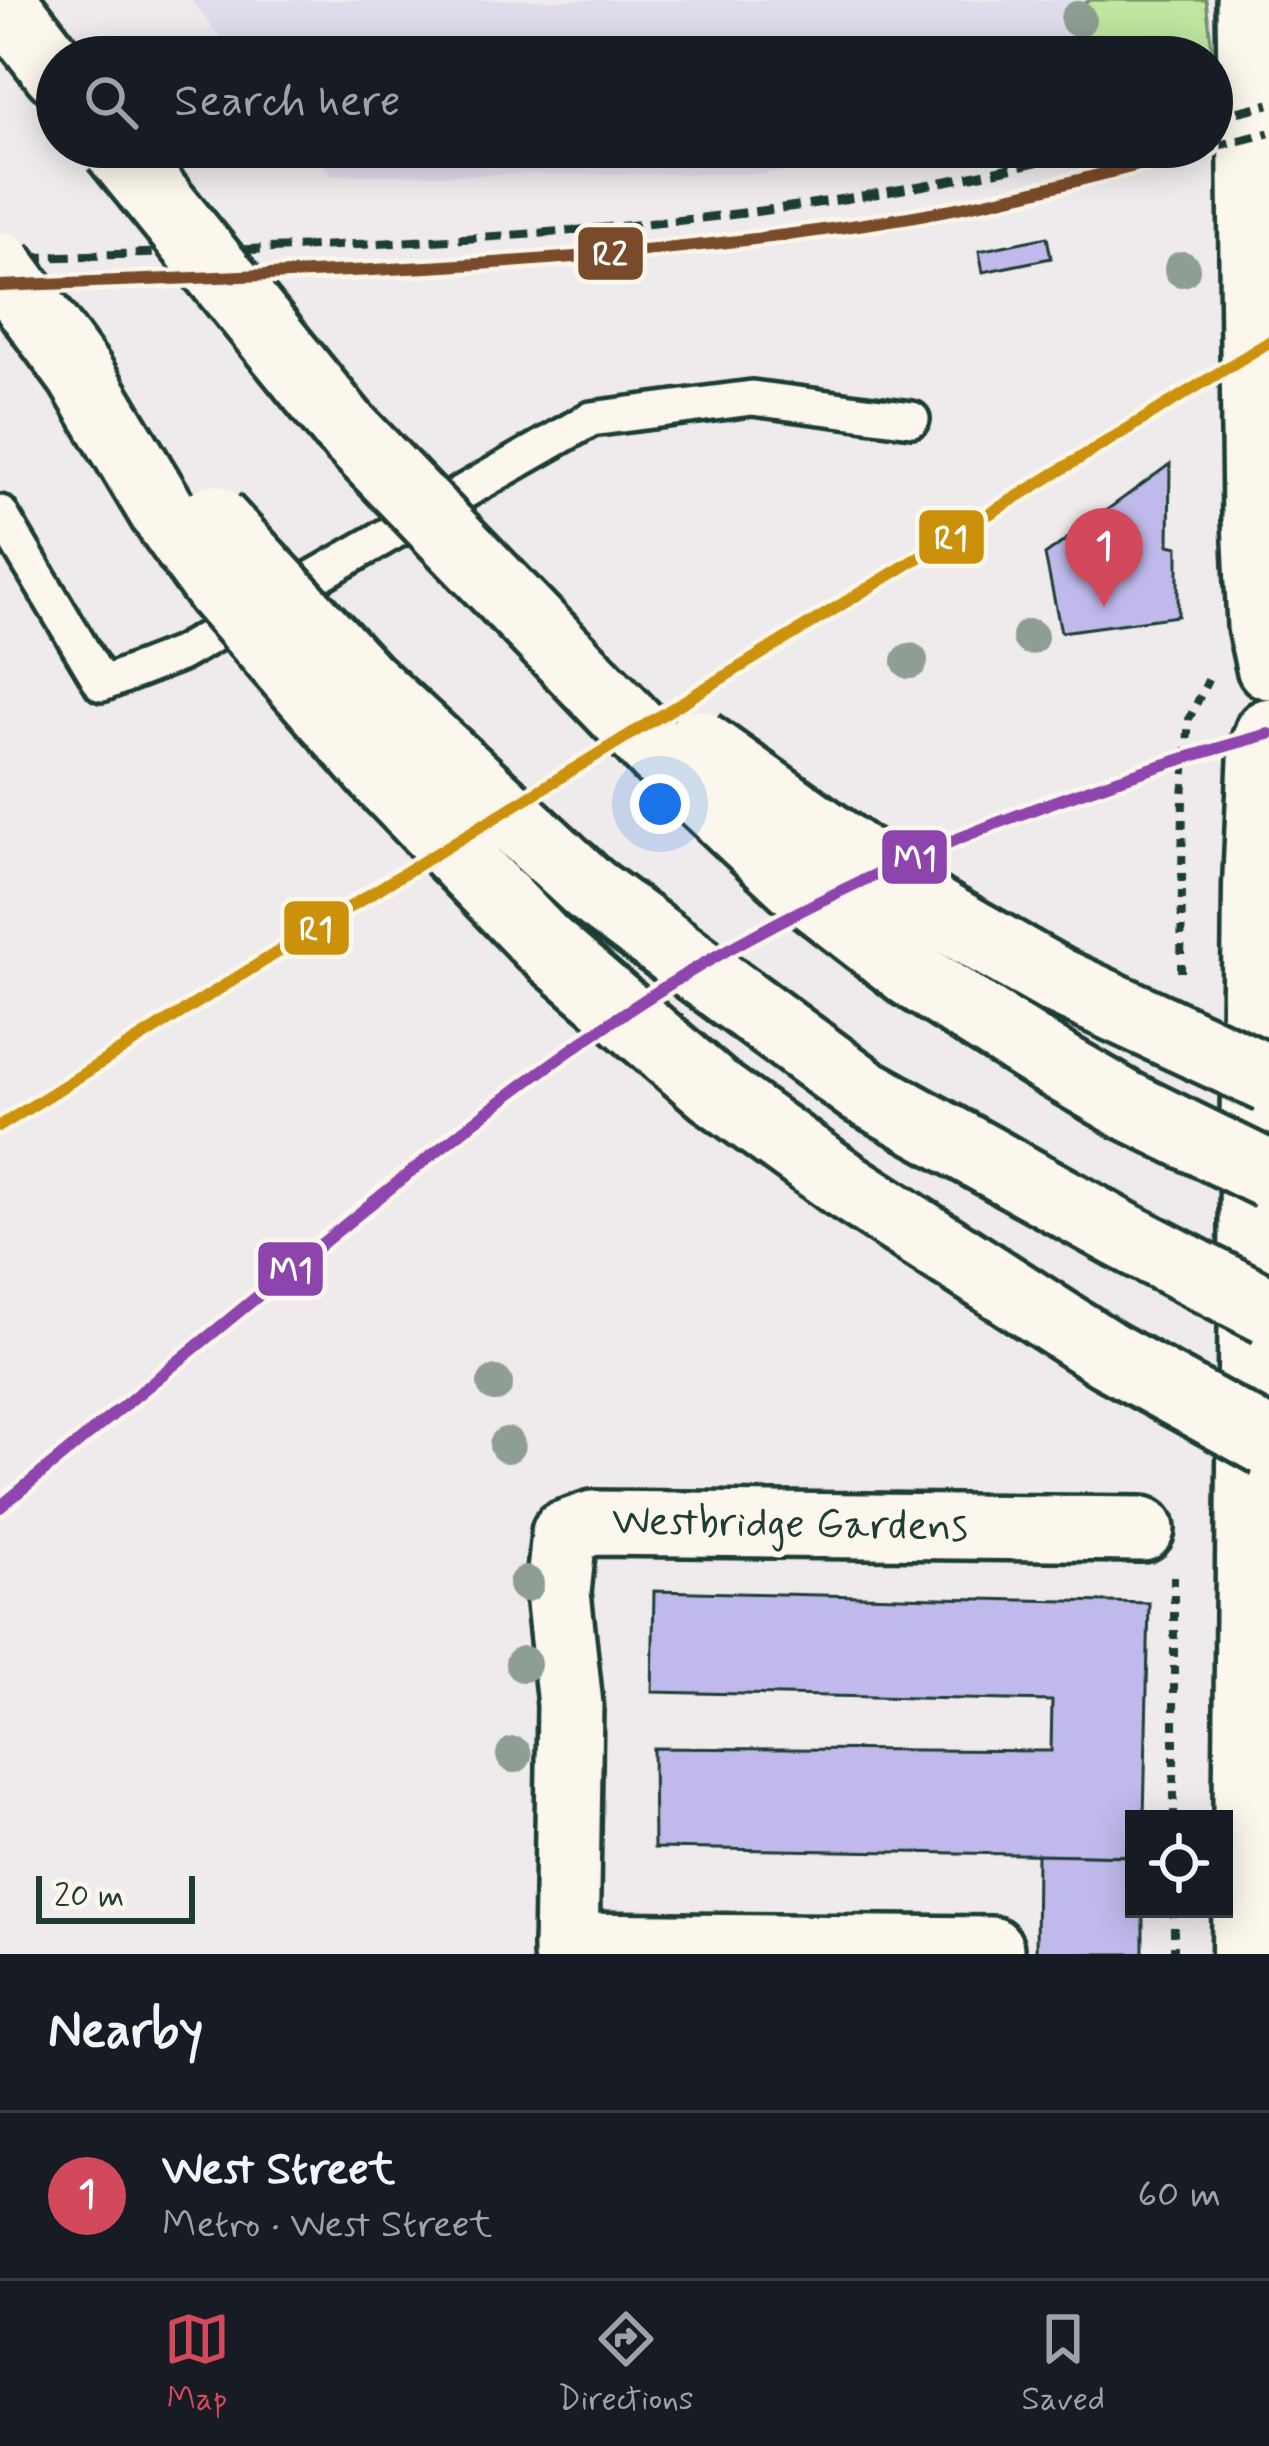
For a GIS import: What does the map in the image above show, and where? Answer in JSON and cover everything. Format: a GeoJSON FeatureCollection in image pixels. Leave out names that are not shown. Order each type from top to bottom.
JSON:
{"type":"FeatureCollection","features":[{"type":"Feature","properties":{"kind":"main road"},"geometry":{"type":"LineString","coordinates":[[2,0],[36,44]]}},
{"type":"Feature","properties":{"kind":"main road"},"geometry":{"type":"LineString","coordinates":[[133,168],[344,427],[670,765],[800,888],[912,974],[1126,1105],[1269,1175]]}},
{"type":"Feature","properties":{"kind":"main road"},"geometry":{"type":"LineString","coordinates":[[0,265],[80,374],[163,512],[218,590],[386,781],[542,943],[713,1090],[843,1184],[1108,1355],[1269,1443]]}},
{"type":"Feature","properties":{"kind":"main road"},"geometry":{"type":"LineString","coordinates":[[80,374],[364,680],[590,889],[863,1091],[1269,1311]]}},
{"type":"Feature","properties":{"kind":"main road"},"geometry":{"type":"LineString","coordinates":[[531,619],[935,912],[1057,981],[1269,1079]]}},
{"type":"Feature","properties":{"kind":"main road"},"geometry":{"type":"LineString","coordinates":[[1246,1954],[1257,886],[1263,749],[1269,732]]}},
{"type":"Feature","properties":{"kind":"street"},"geometry":{"type":"LineString","coordinates":[[1249,0],[1256,520],[1260,626],[1269,667]]}},
{"type":"Feature","properties":{"kind":"street","name":"Westbridge Gardens"},"geometry":{"type":"LineString","coordinates":[[991,1949],[566,1949],[571,1705],[558,1593],[564,1533],[593,1523],[1142,1529]]}},
{"type":"Feature","properties":{"kind":"lane"},"geometry":{"type":"LineString","coordinates":[[0,513],[102,684],[180,654],[591,419],[752,398],[912,419]]}},
{"type":"Feature","properties":{"kind":"path"},"geometry":{"type":"LineString","coordinates":[[1174,1918],[1174,1954]]}},
{"type":"Feature","properties":{"kind":"shaded area"},"geometry":{"type":"Polygon","coordinates":[[[191,0],[1090,0],[1080,6],[1081,36],[219,36],[191,0]]]}},
{"type":"Feature","properties":{"kind":"shaded area"},"geometry":{"type":"Polygon","coordinates":[[[326,168],[811,168],[763,174],[331,175],[326,168]]]}},
{"type":"Feature","properties":{"kind":"green space"},"geometry":{"type":"Polygon","coordinates":[[[1090,0],[1206,0],[1210,36],[1081,36],[1080,6],[1090,0]]]}},
{"type":"Feature","properties":{"kind":"building"},"geometry":{"type":"Polygon","coordinates":[[[1047,237],[1051,258],[983,272],[979,251],[1047,237]]]}},
{"type":"Feature","properties":{"kind":"building"},"geometry":{"type":"Polygon","coordinates":[[[1170,464],[1169,545],[1178,547],[1178,616],[1061,632],[1045,555],[1170,464]]]}},
{"type":"Feature","properties":{"kind":"building"},"geometry":{"type":"Polygon","coordinates":[[[654,1591],[1149,1603],[1144,1810],[1125,1810],[1125,1856],[654,1848],[653,1748],[1051,1751],[1052,1701],[652,1692],[654,1591]]]}},
{"type":"Feature","properties":{"kind":"building"},"geometry":{"type":"Polygon","coordinates":[[[1037,1854],[1125,1856],[1125,1918],[1143,1918],[1143,1954],[1036,1954],[1037,1854]]]}},
{"type":"Feature","properties":{"kind":"railway"},"geometry":{"type":"LineString","coordinates":[[1233,113],[1269,104]]}},
{"type":"Feature","properties":{"kind":"railway"},"geometry":{"type":"LineString","coordinates":[[1233,142],[1269,133]]}},
{"type":"Feature","properties":{"kind":"railway"},"geometry":{"type":"LineString","coordinates":[[0,259],[552,232],[827,202],[1006,168]]}},
{"type":"Feature","properties":{"kind":"railway"},"geometry":{"type":"LineString","coordinates":[[0,286],[342,272],[683,247],[909,217],[1127,168]]}},
{"type":"Feature","properties":{"kind":"transit line","name":"R2"},"geometry":{"type":"LineString","coordinates":[[0,286],[342,272],[683,247],[909,217],[1127,168]]}},
{"type":"Feature","properties":{"kind":"transit line","name":"R1"},"geometry":{"type":"LineString","coordinates":[[0,1126],[1269,342]]}},
{"type":"Feature","properties":{"kind":"transit line","name":"M1"},"geometry":{"type":"LineString","coordinates":[[0,1507],[471,1125],[571,1050],[675,981],[794,914],[925,852],[1061,799],[1269,734]]}},
{"type":"Feature","properties":{"kind":"place","name":"West Street"},"geometry":{"type":"Point","coordinates":[1104,607]}}]}
